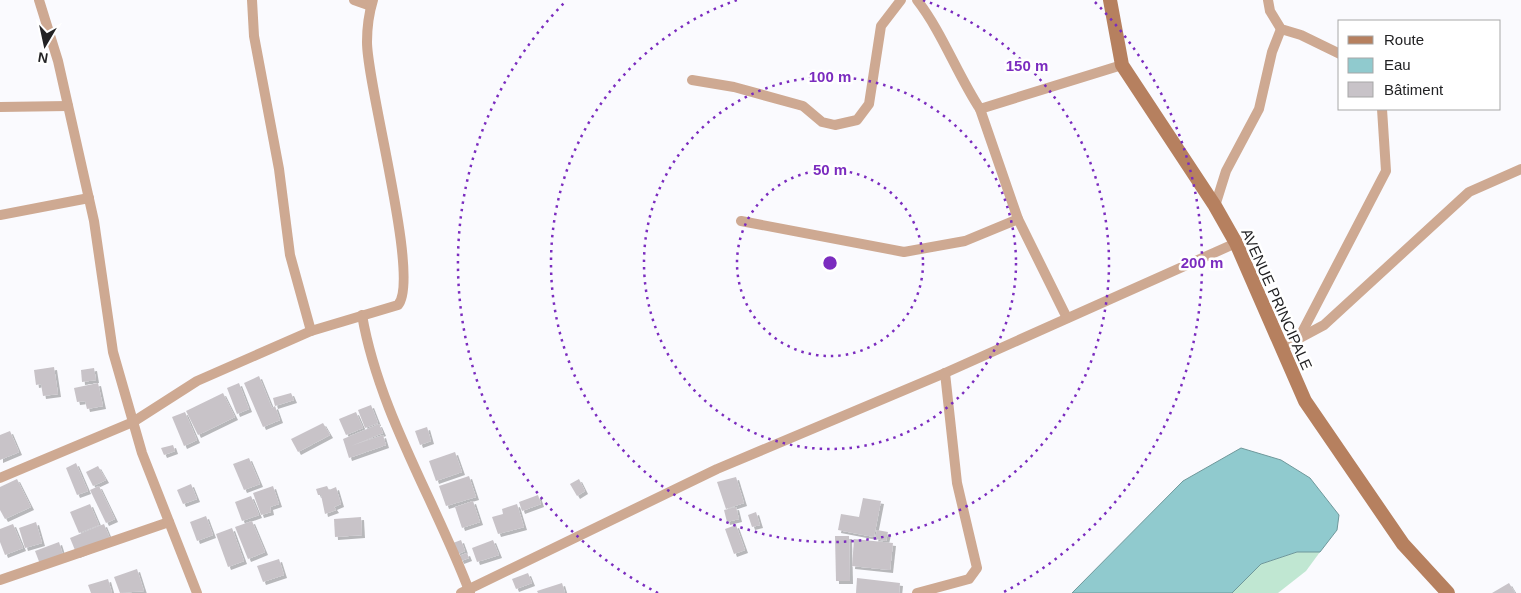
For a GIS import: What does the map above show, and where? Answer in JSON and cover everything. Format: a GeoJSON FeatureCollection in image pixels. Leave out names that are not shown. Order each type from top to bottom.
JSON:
{"type":"FeatureCollection","features":[{"type":"Feature","properties":{"kind":"street"},"geometry":{"type":"LineString","coordinates":[[39,0],[58,61],[94,221],[113,352],[142,453],[197,593]]}},
{"type":"Feature","properties":{"kind":"street"},"geometry":{"type":"LineString","coordinates":[[252,0],[254,36],[279,169],[290,255],[311,331]]}},
{"type":"Feature","properties":{"kind":"street"},"geometry":{"type":"LineString","coordinates":[[0,478],[133,422],[197,381],[311,331],[398,305],[402,301],[404,290],[401,243],[367,42],[372,3],[354,0]]}},
{"type":"Feature","properties":{"kind":"street"},"geometry":{"type":"LineString","coordinates":[[692,80],[734,87],[803,106],[822,122],[835,125],[857,120],[869,104],[881,26],[902,0]]}},
{"type":"Feature","properties":{"kind":"street"},"geometry":{"type":"LineString","coordinates":[[917,0],[931,18],[956,70],[980,109],[1018,218],[1067,318]]}},
{"type":"Feature","properties":{"kind":"street","name":"AVENUE PRINCIPALE"},"geometry":{"type":"LineString","coordinates":[[1110,0],[1122,65],[1215,206],[1236,243],[1305,402],[1402,544],[1448,593]]}},
{"type":"Feature","properties":{"kind":"street"},"geometry":{"type":"LineString","coordinates":[[1268,0],[1270,11],[1281,29],[1301,35],[1338,53]]}},
{"type":"Feature","properties":{"kind":"street"},"geometry":{"type":"LineString","coordinates":[[1215,206],[1226,171],[1259,109],[1272,52],[1281,29]]}},
{"type":"Feature","properties":{"kind":"street"},"geometry":{"type":"LineString","coordinates":[[980,109],[1122,65]]}},
{"type":"Feature","properties":{"kind":"street"},"geometry":{"type":"LineString","coordinates":[[0,107],[68,106]]}},
{"type":"Feature","properties":{"kind":"street"},"geometry":{"type":"LineString","coordinates":[[1299,338],[1386,171],[1382,110]]}},
{"type":"Feature","properties":{"kind":"street"},"geometry":{"type":"LineString","coordinates":[[1281,348],[1324,325],[1469,192],[1521,169]]}},
{"type":"Feature","properties":{"kind":"street"},"geometry":{"type":"LineString","coordinates":[[0,215],[89,198]]}},
{"type":"Feature","properties":{"kind":"street"},"geometry":{"type":"LineString","coordinates":[[741,221],[904,252],[965,242],[1018,218]]}},
{"type":"Feature","properties":{"kind":"street"},"geometry":{"type":"LineString","coordinates":[[362,315],[368,344],[388,404],[467,592],[718,469],[945,373],[1236,243]]}},
{"type":"Feature","properties":{"kind":"street"},"geometry":{"type":"LineString","coordinates":[[917,593],[969,579],[977,568],[957,483],[945,373]]}},
{"type":"Feature","properties":{"kind":"street"},"geometry":{"type":"LineString","coordinates":[[0,580],[169,522]]}},
{"type":"Feature","properties":{"kind":"green space"},"geometry":{"type":"Polygon","coordinates":[[[1297,552],[1320,552],[1306,571],[1278,593],[1232,593],[1261,564],[1297,552]]]}},
{"type":"Feature","properties":{"kind":"water"},"geometry":{"type":"Polygon","coordinates":[[[1241,448],[1281,460],[1310,478],[1339,515],[1337,530],[1320,552],[1297,552],[1261,564],[1232,593],[1072,593],[1183,481],[1241,448]]]}},
{"type":"Feature","properties":{"kind":"building"},"geometry":{"type":"Polygon","coordinates":[[[54,367],[58,394],[43,396],[41,384],[36,385],[34,370],[54,367]]]}},
{"type":"Feature","properties":{"kind":"building"},"geometry":{"type":"Polygon","coordinates":[[[94,368],[96,380],[82,382],[81,370],[94,368]]]}},
{"type":"Feature","properties":{"kind":"building"},"geometry":{"type":"Polygon","coordinates":[[[259,376],[272,408],[275,406],[280,420],[263,427],[244,383],[259,376]]]}},
{"type":"Feature","properties":{"kind":"building"},"geometry":{"type":"Polygon","coordinates":[[[98,383],[103,406],[87,409],[85,401],[77,402],[74,388],[98,383]]]}},
{"type":"Feature","properties":{"kind":"building"},"geometry":{"type":"Polygon","coordinates":[[[239,383],[249,409],[237,414],[227,388],[239,383]]]}},
{"type":"Feature","properties":{"kind":"building"},"geometry":{"type":"Polygon","coordinates":[[[223,393],[235,417],[198,435],[186,411],[223,393]]]}},
{"type":"Feature","properties":{"kind":"building"},"geometry":{"type":"Polygon","coordinates":[[[291,393],[294,400],[275,406],[273,398],[291,393]]]}},
{"type":"Feature","properties":{"kind":"building"},"geometry":{"type":"Polygon","coordinates":[[[371,405],[378,423],[365,428],[358,410],[371,405]]]}},
{"type":"Feature","properties":{"kind":"building"},"geometry":{"type":"Polygon","coordinates":[[[185,412],[197,440],[184,446],[172,417],[185,412]]]}},
{"type":"Feature","properties":{"kind":"building"},"geometry":{"type":"Polygon","coordinates":[[[356,412],[363,428],[346,435],[339,419],[356,412]]]}},
{"type":"Feature","properties":{"kind":"building"},"geometry":{"type":"Polygon","coordinates":[[[323,423],[330,435],[298,452],[291,439],[323,423]]]}},
{"type":"Feature","properties":{"kind":"building"},"geometry":{"type":"Polygon","coordinates":[[[379,424],[383,433],[351,446],[383,435],[386,445],[349,458],[343,439],[379,424]]]}},
{"type":"Feature","properties":{"kind":"building"},"geometry":{"type":"Polygon","coordinates":[[[427,427],[431,441],[420,445],[415,431],[427,427]]]}},
{"type":"Feature","properties":{"kind":"building"},"geometry":{"type":"Polygon","coordinates":[[[10,431],[19,452],[0,460],[0,435],[10,431]]]}},
{"type":"Feature","properties":{"kind":"building"},"geometry":{"type":"Polygon","coordinates":[[[173,445],[175,451],[164,455],[161,448],[173,445]]]}},
{"type":"Feature","properties":{"kind":"building"},"geometry":{"type":"Polygon","coordinates":[[[455,452],[462,472],[436,481],[429,461],[455,452]]]}},
{"type":"Feature","properties":{"kind":"building"},"geometry":{"type":"Polygon","coordinates":[[[249,458],[260,484],[244,490],[233,464],[249,458]]]}},
{"type":"Feature","properties":{"kind":"building"},"geometry":{"type":"Polygon","coordinates":[[[76,463],[88,491],[77,495],[66,468],[76,463]]]}},
{"type":"Feature","properties":{"kind":"building"},"geometry":{"type":"Polygon","coordinates":[[[98,466],[106,480],[93,486],[86,472],[98,466]]]}},
{"type":"Feature","properties":{"kind":"building"},"geometry":{"type":"Polygon","coordinates":[[[469,476],[476,497],[446,506],[439,486],[469,476]]]}},
{"type":"Feature","properties":{"kind":"building"},"geometry":{"type":"Polygon","coordinates":[[[736,477],[744,503],[726,509],[717,482],[736,477]]]}},
{"type":"Feature","properties":{"kind":"building"},"geometry":{"type":"Polygon","coordinates":[[[17,479],[31,507],[5,519],[0,510],[0,487],[17,479]]]}},
{"type":"Feature","properties":{"kind":"building"},"geometry":{"type":"Polygon","coordinates":[[[579,479],[585,491],[577,496],[570,484],[579,479]]]}},
{"type":"Feature","properties":{"kind":"building"},"geometry":{"type":"Polygon","coordinates":[[[191,484],[197,499],[183,504],[177,490],[191,484]]]}},
{"type":"Feature","properties":{"kind":"building"},"geometry":{"type":"Polygon","coordinates":[[[99,486],[115,519],[106,523],[90,490],[99,486]]]}},
{"type":"Feature","properties":{"kind":"building"},"geometry":{"type":"Polygon","coordinates":[[[273,486],[279,504],[270,507],[271,512],[261,515],[253,493],[273,486]]]}},
{"type":"Feature","properties":{"kind":"building"},"geometry":{"type":"Polygon","coordinates":[[[327,486],[329,490],[336,487],[341,504],[334,507],[336,510],[325,514],[321,495],[318,495],[316,489],[327,486]]]}},
{"type":"Feature","properties":{"kind":"building"},"geometry":{"type":"Polygon","coordinates":[[[538,495],[541,504],[522,511],[519,502],[538,495]]]}},
{"type":"Feature","properties":{"kind":"building"},"geometry":{"type":"Polygon","coordinates":[[[251,496],[259,515],[242,521],[235,502],[251,496]]]}},
{"type":"Feature","properties":{"kind":"building"},"geometry":{"type":"Polygon","coordinates":[[[863,498],[881,501],[874,537],[838,530],[841,514],[859,517],[863,498]]]}},
{"type":"Feature","properties":{"kind":"building"},"geometry":{"type":"Polygon","coordinates":[[[473,501],[480,522],[462,528],[455,507],[473,501]]]}},
{"type":"Feature","properties":{"kind":"building"},"geometry":{"type":"Polygon","coordinates":[[[90,504],[99,525],[79,533],[70,512],[90,504]]]}},
{"type":"Feature","properties":{"kind":"building"},"geometry":{"type":"Polygon","coordinates":[[[517,504],[524,527],[498,534],[492,517],[503,514],[502,509],[517,504]]]}},
{"type":"Feature","properties":{"kind":"building"},"geometry":{"type":"Polygon","coordinates":[[[736,507],[739,519],[727,522],[724,510],[736,507]]]}},
{"type":"Feature","properties":{"kind":"building"},"geometry":{"type":"Polygon","coordinates":[[[756,512],[760,525],[752,527],[748,515],[756,512]]]}},
{"type":"Feature","properties":{"kind":"building"},"geometry":{"type":"Polygon","coordinates":[[[206,516],[213,535],[197,541],[190,522],[206,516]]]}},
{"type":"Feature","properties":{"kind":"building"},"geometry":{"type":"Polygon","coordinates":[[[361,517],[362,535],[335,537],[334,519],[361,517]]]}},
{"type":"Feature","properties":{"kind":"building"},"geometry":{"type":"Polygon","coordinates":[[[252,521],[265,552],[248,559],[235,527],[252,521]]]}},
{"type":"Feature","properties":{"kind":"building"},"geometry":{"type":"Polygon","coordinates":[[[36,522],[42,543],[25,548],[19,528],[36,522]]]}},
{"type":"Feature","properties":{"kind":"building"},"geometry":{"type":"Polygon","coordinates":[[[13,524],[23,548],[5,555],[0,542],[0,529],[13,524]]]}},
{"type":"Feature","properties":{"kind":"building"},"geometry":{"type":"Polygon","coordinates":[[[104,524],[111,541],[77,555],[70,538],[104,524]]]}},
{"type":"Feature","properties":{"kind":"building"},"geometry":{"type":"Polygon","coordinates":[[[736,525],[745,550],[734,554],[725,529],[736,525]]]}},
{"type":"Feature","properties":{"kind":"building"},"geometry":{"type":"Polygon","coordinates":[[[232,528],[244,561],[228,567],[216,534],[232,528]]]}},
{"type":"Feature","properties":{"kind":"building"},"geometry":{"type":"Polygon","coordinates":[[[877,530],[888,532],[886,541],[875,539],[877,530]]]}},
{"type":"Feature","properties":{"kind":"building"},"geometry":{"type":"Polygon","coordinates":[[[835,536],[849,536],[850,581],[836,581],[835,536]]]}},
{"type":"Feature","properties":{"kind":"building"},"geometry":{"type":"Polygon","coordinates":[[[854,539],[893,543],[890,570],[852,566],[854,539]]]}},
{"type":"Feature","properties":{"kind":"building"},"geometry":{"type":"Polygon","coordinates":[[[461,540],[465,551],[458,554],[453,543],[461,540]]]}},
{"type":"Feature","properties":{"kind":"building"},"geometry":{"type":"Polygon","coordinates":[[[493,540],[499,555],[477,562],[472,548],[493,540]]]}},
{"type":"Feature","properties":{"kind":"building"},"geometry":{"type":"Polygon","coordinates":[[[59,542],[63,555],[40,564],[35,551],[59,542]]]}},
{"type":"Feature","properties":{"kind":"building"},"geometry":{"type":"Polygon","coordinates":[[[467,553],[469,558],[461,561],[459,556],[467,553]]]}},
{"type":"Feature","properties":{"kind":"building"},"geometry":{"type":"Polygon","coordinates":[[[279,559],[284,575],[263,582],[257,566],[279,559]]]}},
{"type":"Feature","properties":{"kind":"building"},"geometry":{"type":"Polygon","coordinates":[[[137,569],[144,591],[120,593],[114,577],[137,569]]]}},
{"type":"Feature","properties":{"kind":"building"},"geometry":{"type":"Polygon","coordinates":[[[528,573],[532,583],[516,589],[512,579],[528,573]]]}},
{"type":"Feature","properties":{"kind":"building"},"geometry":{"type":"Polygon","coordinates":[[[857,578],[900,583],[899,593],[856,593],[857,578]]]}},
{"type":"Feature","properties":{"kind":"building"},"geometry":{"type":"Polygon","coordinates":[[[108,579],[112,593],[91,593],[88,585],[108,579]]]}},
{"type":"Feature","properties":{"kind":"building"},"geometry":{"type":"Polygon","coordinates":[[[562,583],[565,593],[538,593],[537,591],[562,583]]]}},
{"type":"Feature","properties":{"kind":"building"},"geometry":{"type":"Polygon","coordinates":[[[1509,583],[1515,593],[1492,593],[1509,583]]]}}]}
